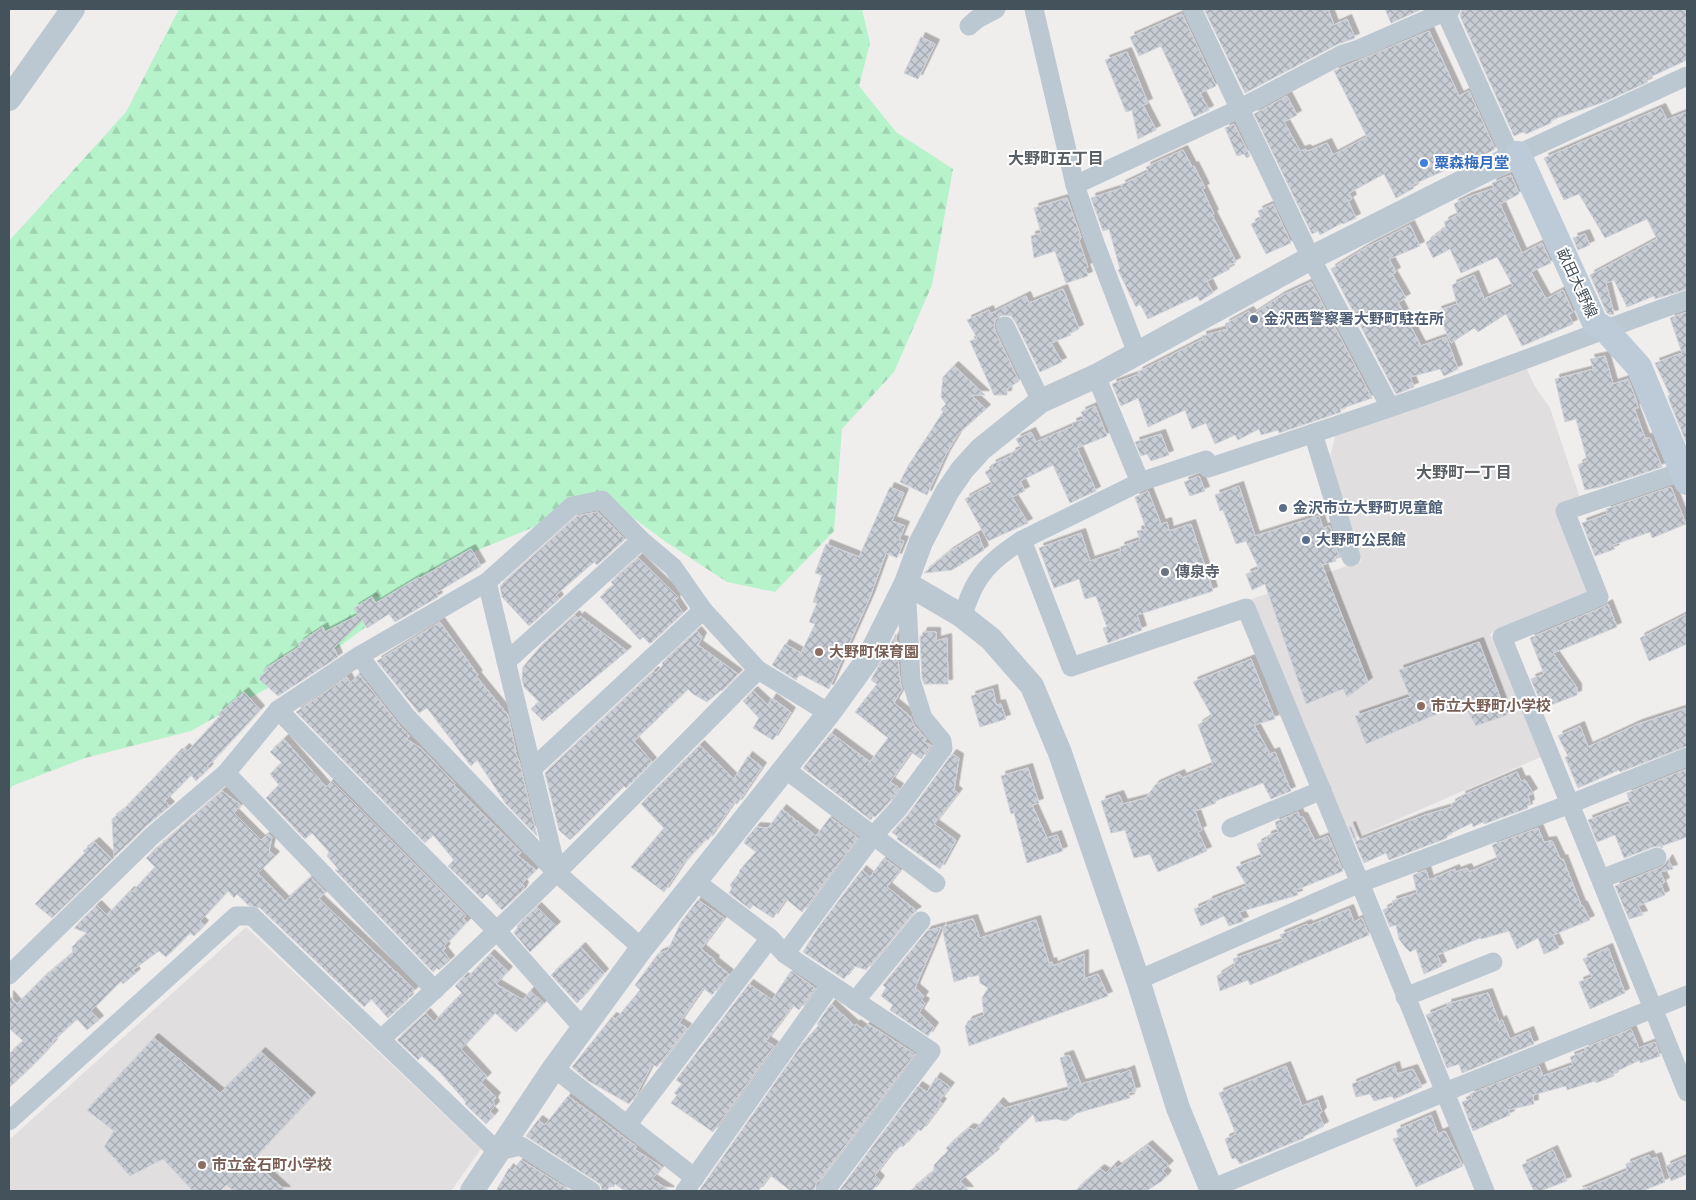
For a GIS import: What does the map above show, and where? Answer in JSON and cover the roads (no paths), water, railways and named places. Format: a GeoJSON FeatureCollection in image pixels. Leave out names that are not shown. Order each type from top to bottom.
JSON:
{"type":"FeatureCollection","features":[{"type":"Feature","properties":{"kind":"main road","name":"畝田大野線"},"geometry":{"type":"LineString","coordinates":[[1518,154],[1594,323],[1605,329],[1639,367],[1686,475]]}},
{"type":"Feature","properties":{"kind":"street"},"geometry":{"type":"LineString","coordinates":[[9,99],[73,9]]}},
{"type":"Feature","properties":{"kind":"street"},"geometry":{"type":"LineString","coordinates":[[974,18],[996,9]]}},
{"type":"Feature","properties":{"kind":"street"},"geometry":{"type":"LineString","coordinates":[[1034,9],[1076,185],[1096,246],[1137,353]]}},
{"type":"Feature","properties":{"kind":"street"},"geometry":{"type":"LineString","coordinates":[[1192,9],[1311,258],[1390,407]]}},
{"type":"Feature","properties":{"kind":"street"},"geometry":{"type":"LineString","coordinates":[[1076,185],[1240,108],[1343,54],[1359,49],[1446,10],[1506,148],[1518,154]]}},
{"type":"Feature","properties":{"kind":"street"},"geometry":{"type":"LineString","coordinates":[[475,1190],[498,1151],[554,1068],[642,948],[829,713],[868,659],[906,583],[921,542],[947,492],[962,470],[981,449],[1041,401],[1096,376],[1311,258],[1518,154],[1687,76]]}},
{"type":"Feature","properties":{"kind":"street"},"geometry":{"type":"LineString","coordinates":[[962,616],[978,580],[992,563],[1022,540],[1140,482],[1206,460],[1208,468],[1488,373],[1687,300]]}},
{"type":"Feature","properties":{"kind":"street"},"geometry":{"type":"LineString","coordinates":[[1005,326],[1041,401]]}},
{"type":"Feature","properties":{"kind":"street"},"geometry":{"type":"LineString","coordinates":[[1096,376],[1140,482]]}},
{"type":"Feature","properties":{"kind":"street"},"geometry":{"type":"LineString","coordinates":[[1313,433],[1351,557]]}},
{"type":"Feature","properties":{"kind":"street"},"geometry":{"type":"LineString","coordinates":[[1686,475],[1565,511],[1599,598],[1502,637],[1687,1092]]}},
{"type":"Feature","properties":{"kind":"street"},"geometry":{"type":"LineString","coordinates":[[9,975],[153,834],[226,773],[278,710],[359,656],[487,582],[572,506],[602,500],[640,540],[673,567],[703,610],[758,670],[829,713]]}},
{"type":"Feature","properties":{"kind":"street"},"geometry":{"type":"LineString","coordinates":[[506,662],[640,540]]}},
{"type":"Feature","properties":{"kind":"street"},"geometry":{"type":"LineString","coordinates":[[1022,540],[1071,668],[1246,608],[1485,1191]]}},
{"type":"Feature","properties":{"kind":"street"},"geometry":{"type":"LineString","coordinates":[[487,582],[557,873]]}},
{"type":"Feature","properties":{"kind":"street"},"geometry":{"type":"LineString","coordinates":[[906,583],[962,616],[991,639],[1032,686],[1060,753],[1138,980],[1178,1108],[1212,1190],[1445,1092],[1687,995]]}},
{"type":"Feature","properties":{"kind":"street"},"geometry":{"type":"LineString","coordinates":[[785,954],[873,836],[898,809],[943,748],[942,741],[922,718],[911,680],[906,583]]}},
{"type":"Feature","properties":{"kind":"street"},"geometry":{"type":"LineString","coordinates":[[532,770],[703,610]]}},
{"type":"Feature","properties":{"kind":"street"},"geometry":{"type":"LineString","coordinates":[[359,656],[407,717],[557,873],[642,948]]}},
{"type":"Feature","properties":{"kind":"street"},"geometry":{"type":"LineString","coordinates":[[381,1038],[435,990],[557,873],[758,670]]}},
{"type":"Feature","properties":{"kind":"street"},"geometry":{"type":"LineString","coordinates":[[278,710],[497,931],[583,1028]]}},
{"type":"Feature","properties":{"kind":"street"},"geometry":{"type":"LineString","coordinates":[[1138,980],[1360,883],[1570,804],[1687,757]]}},
{"type":"Feature","properties":{"kind":"street"},"geometry":{"type":"LineString","coordinates":[[785,769],[936,883]]}},
{"type":"Feature","properties":{"kind":"street"},"geometry":{"type":"LineString","coordinates":[[226,773],[435,990]]}},
{"type":"Feature","properties":{"kind":"street"},"geometry":{"type":"LineString","coordinates":[[1231,828],[1322,790]]}},
{"type":"Feature","properties":{"kind":"street"},"geometry":{"type":"LineString","coordinates":[[1600,879],[1657,857]]}},
{"type":"Feature","properties":{"kind":"street"},"geometry":{"type":"LineString","coordinates":[[695,881],[770,938],[785,954],[931,1050],[825,1191]]}},
{"type":"Feature","properties":{"kind":"street"},"geometry":{"type":"LineString","coordinates":[[9,1121],[236,916],[252,916],[498,1151]]}},
{"type":"Feature","properties":{"kind":"street"},"geometry":{"type":"LineString","coordinates":[[855,1001],[922,921]]}},
{"type":"Feature","properties":{"kind":"street"},"geometry":{"type":"LineString","coordinates":[[627,1125],[770,938]]}},
{"type":"Feature","properties":{"kind":"street"},"geometry":{"type":"LineString","coordinates":[[1405,997],[1493,962]]}},
{"type":"Feature","properties":{"kind":"street"},"geometry":{"type":"LineString","coordinates":[[554,1068],[627,1125],[690,1184],[831,985]]}},
{"type":"Feature","properties":{"kind":"street"},"geometry":{"type":"LineString","coordinates":[[498,1151],[521,1146],[591,1191]]}},
{"type":"Feature","properties":{"kind":"place","name":"粟森梅月堂"},"geometry":{"type":"Point","coordinates":[1424,163]}},
{"type":"Feature","properties":{"kind":"place","name":"金沢西警察署大野町駐在所"},"geometry":{"type":"Point","coordinates":[1254,319]}},
{"type":"Feature","properties":{"kind":"place","name":"金沢市立大野町児童館"},"geometry":{"type":"Point","coordinates":[1283,508]}},
{"type":"Feature","properties":{"kind":"place","name":"大野町公民館"},"geometry":{"type":"Point","coordinates":[1306,540]}},
{"type":"Feature","properties":{"kind":"place","name":"傳泉寺"},"geometry":{"type":"Point","coordinates":[1165,572]}},
{"type":"Feature","properties":{"kind":"place","name":"大野町保育園"},"geometry":{"type":"Point","coordinates":[819,652]}},
{"type":"Feature","properties":{"kind":"place","name":"市立大野町小学校"},"geometry":{"type":"Point","coordinates":[1421,706]}},
{"type":"Feature","properties":{"kind":"place","name":"市立金石町小学校"},"geometry":{"type":"Point","coordinates":[202,1165]}},
{"type":"Feature","properties":{"kind":"district","name":"大野町五丁目"},"geometry":{"type":"Point","coordinates":[1056,158]}},
{"type":"Feature","properties":{"kind":"district","name":"大野町一丁目"},"geometry":{"type":"Point","coordinates":[1464,472]}}]}
